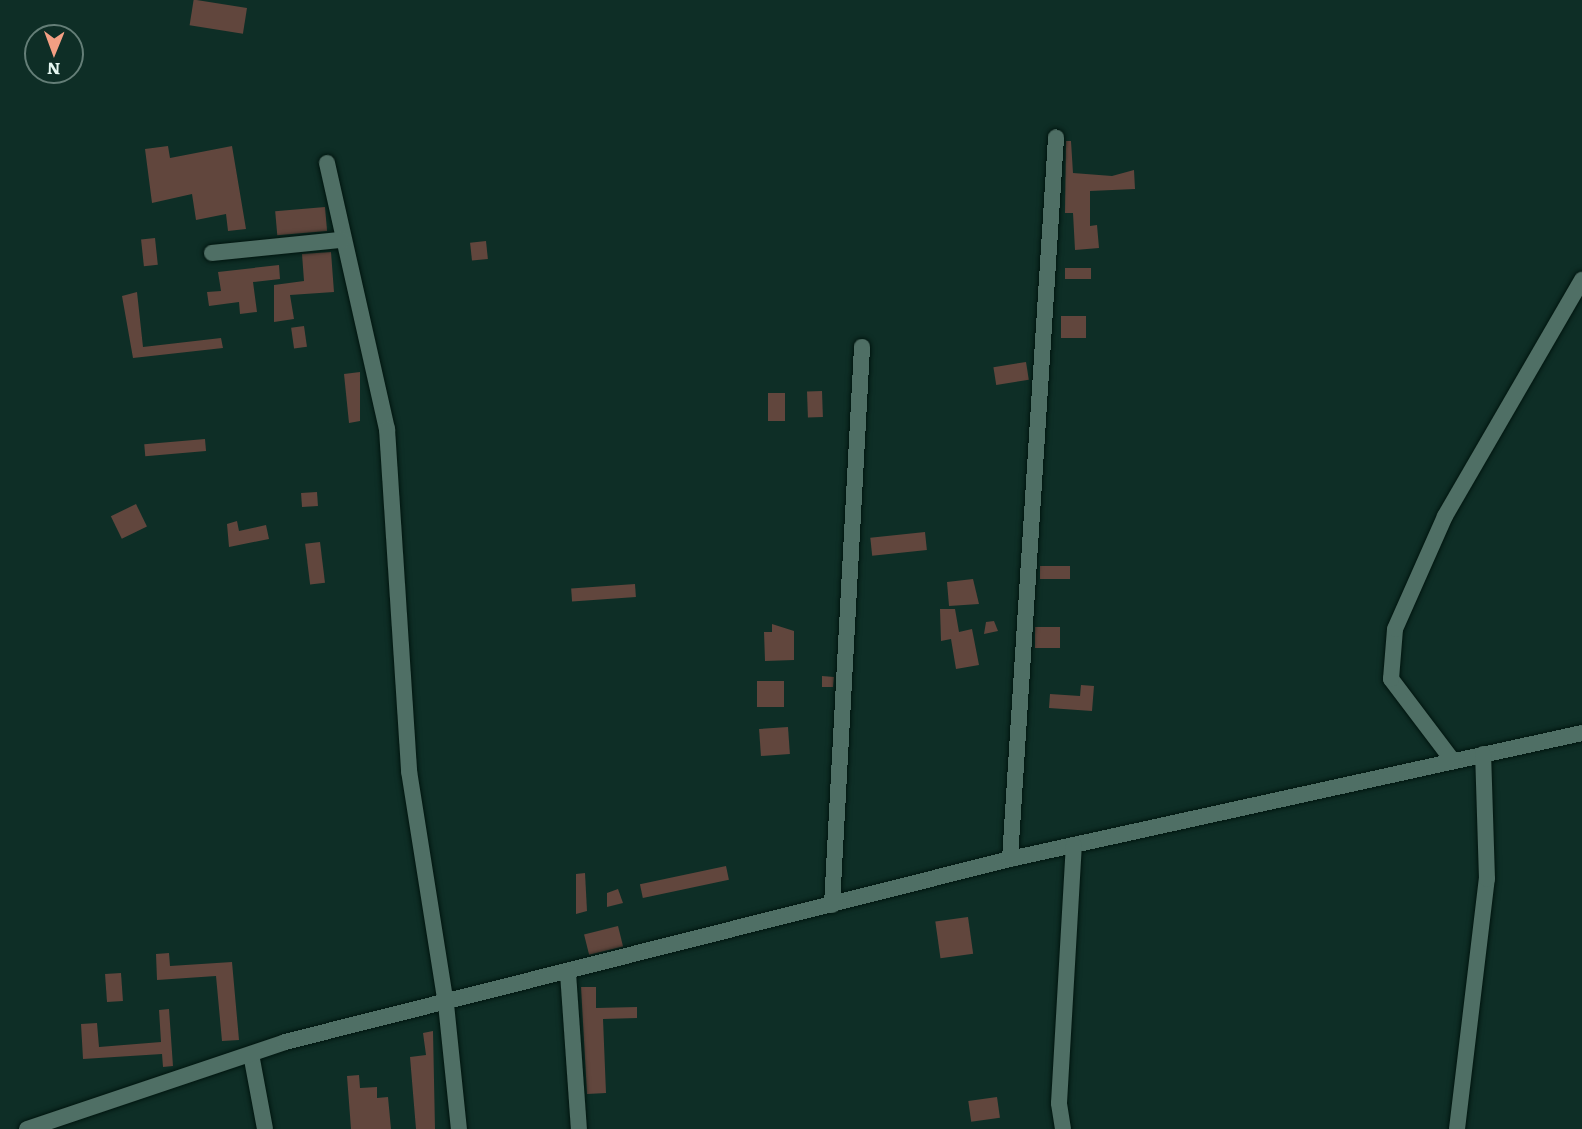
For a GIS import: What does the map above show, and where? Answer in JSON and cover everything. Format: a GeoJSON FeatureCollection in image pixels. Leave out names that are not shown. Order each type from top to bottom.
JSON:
{"type":"FeatureCollection","features":[{"type":"Feature","properties":{"kind":"street"},"geometry":{"type":"LineString","coordinates":[[1010,859],[1056,137]]}},
{"type":"Feature","properties":{"kind":"street"},"geometry":{"type":"LineString","coordinates":[[327,163],[340,240],[387,429],[409,771],[446,1004],[459,1129]]}},
{"type":"Feature","properties":{"kind":"street"},"geometry":{"type":"LineString","coordinates":[[212,253],[340,240]]}},
{"type":"Feature","properties":{"kind":"street"},"geometry":{"type":"LineString","coordinates":[[1453,761],[1391,680],[1395,629],[1445,516],[1582,280]]}},
{"type":"Feature","properties":{"kind":"street"},"geometry":{"type":"LineString","coordinates":[[832,905],[862,347]]}},
{"type":"Feature","properties":{"kind":"street"},"geometry":{"type":"LineString","coordinates":[[27,1129],[251,1053],[1010,859],[1582,733]]}},
{"type":"Feature","properties":{"kind":"street"},"geometry":{"type":"LineString","coordinates":[[1457,1129],[1487,879],[1483,754]]}},
{"type":"Feature","properties":{"kind":"street"},"geometry":{"type":"LineString","coordinates":[[1063,1129],[1059,1103],[1074,845]]}},
{"type":"Feature","properties":{"kind":"street"},"geometry":{"type":"LineString","coordinates":[[568,973],[579,1129]]}},
{"type":"Feature","properties":{"kind":"street"},"geometry":{"type":"LineString","coordinates":[[251,1053],[265,1129]]}},
{"type":"Feature","properties":{"kind":"building"},"geometry":{"type":"Polygon","coordinates":[[[194,0],[247,8],[243,34],[190,25],[194,0]]]}},
{"type":"Feature","properties":{"kind":"building"},"geometry":{"type":"Polygon","coordinates":[[[1066,141],[1071,141],[1073,173],[1112,176],[1134,170],[1135,189],[1090,191],[1090,226],[1097,225],[1099,248],[1075,250],[1073,213],[1065,213],[1066,141]]]}},
{"type":"Feature","properties":{"kind":"building"},"geometry":{"type":"Polygon","coordinates":[[[168,146],[170,158],[232,146],[246,229],[228,231],[226,214],[196,220],[192,194],[152,203],[145,149],[168,146]]]}},
{"type":"Feature","properties":{"kind":"building"},"geometry":{"type":"Polygon","coordinates":[[[325,207],[327,231],[277,235],[275,211],[325,207]]]}},
{"type":"Feature","properties":{"kind":"building"},"geometry":{"type":"Polygon","coordinates":[[[155,238],[158,265],[144,266],[141,239],[155,238]]]}},
{"type":"Feature","properties":{"kind":"building"},"geometry":{"type":"Polygon","coordinates":[[[486,241],[488,259],[472,261],[470,243],[486,241]]]}},
{"type":"Feature","properties":{"kind":"building"},"geometry":{"type":"Polygon","coordinates":[[[331,252],[334,292],[290,295],[294,319],[274,322],[274,285],[304,281],[302,254],[331,252]]]}},
{"type":"Feature","properties":{"kind":"building"},"geometry":{"type":"Polygon","coordinates":[[[279,265],[280,279],[253,282],[257,312],[240,314],[239,302],[209,306],[207,292],[221,291],[218,272],[279,265]]]}},
{"type":"Feature","properties":{"kind":"building"},"geometry":{"type":"Polygon","coordinates":[[[1065,268],[1091,268],[1091,279],[1065,279],[1065,268]]]}},
{"type":"Feature","properties":{"kind":"building"},"geometry":{"type":"Polygon","coordinates":[[[137,292],[143,347],[221,338],[223,348],[133,358],[122,296],[137,292]]]}},
{"type":"Feature","properties":{"kind":"building"},"geometry":{"type":"Polygon","coordinates":[[[1061,316],[1086,316],[1086,338],[1061,338],[1061,316]]]}},
{"type":"Feature","properties":{"kind":"building"},"geometry":{"type":"Polygon","coordinates":[[[304,326],[307,347],[294,349],[291,328],[304,326]]]}},
{"type":"Feature","properties":{"kind":"building"},"geometry":{"type":"Polygon","coordinates":[[[1026,362],[1029,380],[996,385],[993,367],[1026,362]]]}},
{"type":"Feature","properties":{"kind":"building"},"geometry":{"type":"Polygon","coordinates":[[[360,372],[360,421],[349,423],[344,374],[360,372]]]}},
{"type":"Feature","properties":{"kind":"building"},"geometry":{"type":"Polygon","coordinates":[[[822,391],[823,417],[808,418],[807,392],[822,391]]]}},
{"type":"Feature","properties":{"kind":"building"},"geometry":{"type":"Polygon","coordinates":[[[768,393],[785,393],[785,421],[768,421],[768,393]]]}},
{"type":"Feature","properties":{"kind":"building"},"geometry":{"type":"Polygon","coordinates":[[[205,439],[206,451],[145,456],[144,444],[205,439]]]}},
{"type":"Feature","properties":{"kind":"building"},"geometry":{"type":"Polygon","coordinates":[[[317,492],[318,506],[302,507],[301,493],[317,492]]]}},
{"type":"Feature","properties":{"kind":"building"},"geometry":{"type":"Polygon","coordinates":[[[136,504],[147,526],[122,539],[111,516],[136,504]]]}},
{"type":"Feature","properties":{"kind":"building"},"geometry":{"type":"Polygon","coordinates":[[[237,521],[239,531],[266,525],[269,539],[229,547],[227,524],[237,521]]]}},
{"type":"Feature","properties":{"kind":"building"},"geometry":{"type":"Polygon","coordinates":[[[925,532],[927,550],[872,556],[870,538],[925,532]]]}},
{"type":"Feature","properties":{"kind":"building"},"geometry":{"type":"Polygon","coordinates":[[[320,542],[325,583],[310,585],[305,544],[320,542]]]}},
{"type":"Feature","properties":{"kind":"building"},"geometry":{"type":"Polygon","coordinates":[[[1040,566],[1070,566],[1070,579],[1040,579],[1040,566]]]}},
{"type":"Feature","properties":{"kind":"building"},"geometry":{"type":"Polygon","coordinates":[[[973,579],[979,604],[949,606],[947,582],[973,579]]]}},
{"type":"Feature","properties":{"kind":"building"},"geometry":{"type":"Polygon","coordinates":[[[635,584],[636,597],[572,601],[571,588],[635,584]]]}},
{"type":"Feature","properties":{"kind":"building"},"geometry":{"type":"Polygon","coordinates":[[[940,609],[955,609],[959,632],[972,629],[979,665],[956,669],[951,639],[941,641],[940,609]]]}},
{"type":"Feature","properties":{"kind":"building"},"geometry":{"type":"Polygon","coordinates":[[[994,621],[998,631],[984,634],[986,622],[994,621]]]}},
{"type":"Feature","properties":{"kind":"building"},"geometry":{"type":"Polygon","coordinates":[[[772,624],[794,631],[794,660],[765,661],[764,632],[772,632],[772,624]]]}},
{"type":"Feature","properties":{"kind":"building"},"geometry":{"type":"Polygon","coordinates":[[[1035,627],[1060,627],[1060,648],[1035,648],[1035,627]]]}},
{"type":"Feature","properties":{"kind":"building"},"geometry":{"type":"Polygon","coordinates":[[[822,676],[834,677],[833,687],[822,687],[822,676]]]}},
{"type":"Feature","properties":{"kind":"building"},"geometry":{"type":"Polygon","coordinates":[[[757,681],[784,681],[784,707],[757,707],[757,681]]]}},
{"type":"Feature","properties":{"kind":"building"},"geometry":{"type":"Polygon","coordinates":[[[1081,685],[1094,686],[1092,711],[1049,708],[1050,694],[1080,696],[1081,685]]]}},
{"type":"Feature","properties":{"kind":"building"},"geometry":{"type":"Polygon","coordinates":[[[788,727],[790,754],[761,756],[759,729],[788,727]]]}},
{"type":"Feature","properties":{"kind":"building"},"geometry":{"type":"Polygon","coordinates":[[[726,866],[729,880],[643,898],[640,884],[726,866]]]}},
{"type":"Feature","properties":{"kind":"building"},"geometry":{"type":"Polygon","coordinates":[[[585,873],[587,911],[576,914],[576,874],[585,873]]]}},
{"type":"Feature","properties":{"kind":"building"},"geometry":{"type":"Polygon","coordinates":[[[618,889],[623,903],[607,907],[607,893],[618,889]]]}},
{"type":"Feature","properties":{"kind":"building"},"geometry":{"type":"Polygon","coordinates":[[[968,917],[973,954],[940,958],[935,922],[968,917]]]}},
{"type":"Feature","properties":{"kind":"building"},"geometry":{"type":"Polygon","coordinates":[[[618,926],[623,946],[589,955],[584,934],[618,926]]]}},
{"type":"Feature","properties":{"kind":"building"},"geometry":{"type":"Polygon","coordinates":[[[169,953],[170,966],[232,962],[239,1040],[222,1041],[216,976],[157,980],[156,954],[169,953]]]}},
{"type":"Feature","properties":{"kind":"building"},"geometry":{"type":"Polygon","coordinates":[[[121,973],[123,1001],[107,1002],[105,974],[121,973]]]}},
{"type":"Feature","properties":{"kind":"building"},"geometry":{"type":"Polygon","coordinates":[[[581,987],[596,987],[596,1008],[637,1007],[637,1018],[603,1019],[606,1093],[587,1094],[581,987]]]}},
{"type":"Feature","properties":{"kind":"building"},"geometry":{"type":"Polygon","coordinates":[[[169,1009],[173,1066],[163,1067],[162,1054],[83,1059],[81,1024],[97,1023],[99,1047],[161,1042],[159,1010],[169,1009]]]}},
{"type":"Feature","properties":{"kind":"building"},"geometry":{"type":"Polygon","coordinates":[[[433,1031],[435,1129],[416,1129],[410,1057],[426,1055],[423,1033],[433,1031]]]}},
{"type":"Feature","properties":{"kind":"building"},"geometry":{"type":"Polygon","coordinates":[[[359,1075],[360,1088],[377,1087],[377,1098],[388,1097],[391,1129],[351,1129],[347,1076],[359,1075]]]}},
{"type":"Feature","properties":{"kind":"building"},"geometry":{"type":"Polygon","coordinates":[[[997,1097],[1000,1118],[971,1122],[968,1101],[997,1097]]]}}]}
